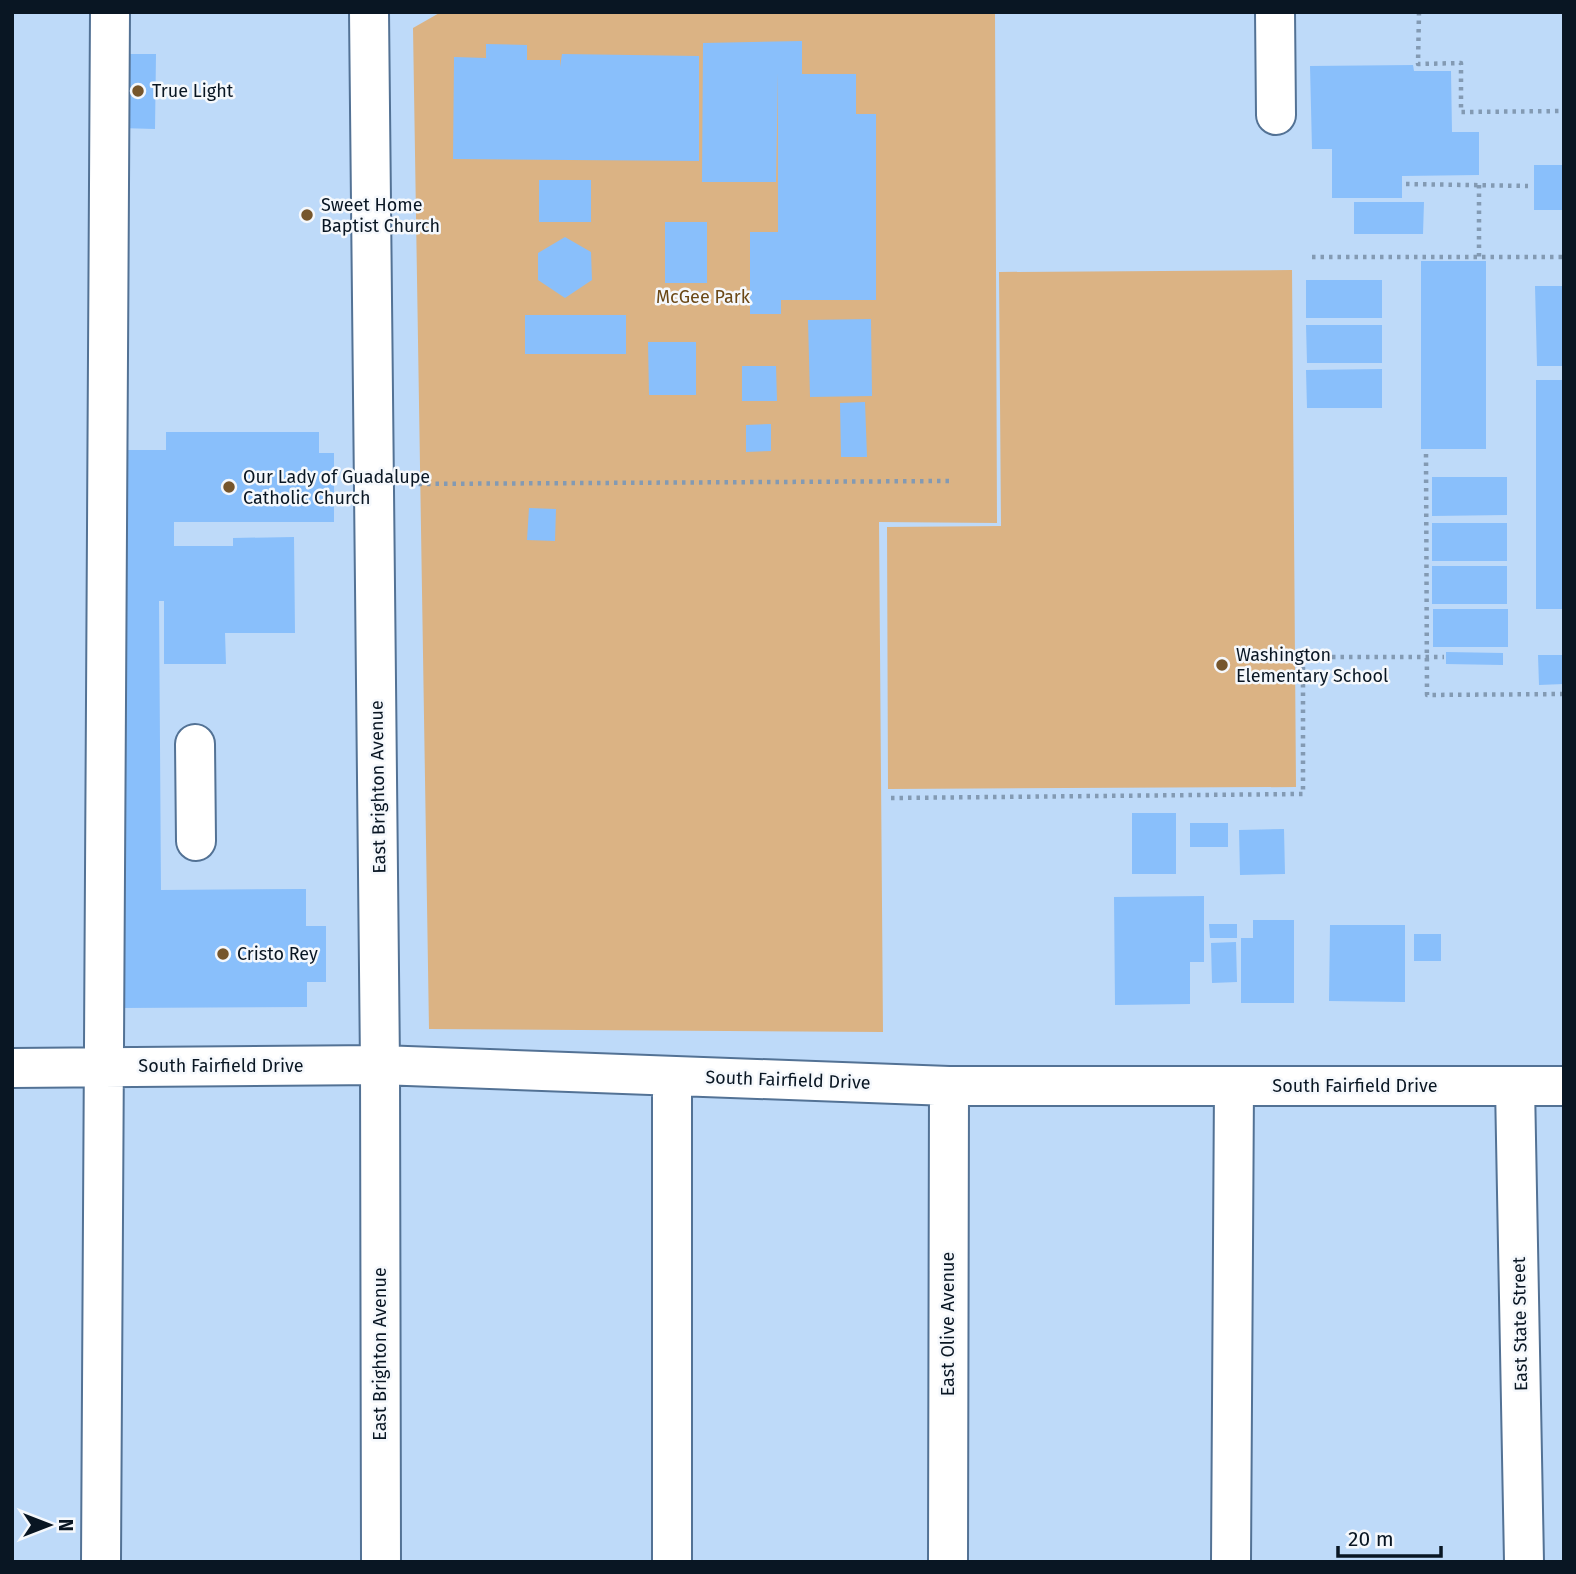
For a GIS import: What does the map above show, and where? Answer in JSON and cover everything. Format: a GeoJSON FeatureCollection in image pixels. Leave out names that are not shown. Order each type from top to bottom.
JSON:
{"type":"FeatureCollection","features":[{"type":"Feature","properties":{"kind":"street"},"geometry":{"type":"LineString","coordinates":[[101,1562],[110,12]]}},
{"type":"Feature","properties":{"kind":"street","name":"East Brighton Avenue"},"geometry":{"type":"LineString","coordinates":[[369,12],[380,1065],[381,1562]]}},
{"type":"Feature","properties":{"kind":"street"},"geometry":{"type":"LineString","coordinates":[[1275,12],[1276,116]]}},
{"type":"Feature","properties":{"kind":"street"},"geometry":{"type":"LineString","coordinates":[[195,744],[195,841]]}},
{"type":"Feature","properties":{"kind":"street","name":"South Fairfield Drive"},"geometry":{"type":"LineString","coordinates":[[12,1068],[380,1065],[949,1086],[1564,1086]]}},
{"type":"Feature","properties":{"kind":"street"},"geometry":{"type":"LineString","coordinates":[[672,1076],[672,1562]]}},
{"type":"Feature","properties":{"kind":"street","name":"East Olive Avenue"},"geometry":{"type":"LineString","coordinates":[[948,1562],[949,1086]]}},
{"type":"Feature","properties":{"kind":"street"},"geometry":{"type":"LineString","coordinates":[[1231,1562],[1234,1086]]}},
{"type":"Feature","properties":{"kind":"street","name":"East State Street"},"geometry":{"type":"LineString","coordinates":[[1516,1086],[1524,1562]]}},
{"type":"Feature","properties":{"kind":"path"},"geometry":{"type":"LineString","coordinates":[[1419,12],[1418,64],[1461,63],[1461,112],[1564,111]]}},
{"type":"Feature","properties":{"kind":"path"},"geometry":{"type":"LineString","coordinates":[[1406,184],[1528,186]]}},
{"type":"Feature","properties":{"kind":"path"},"geometry":{"type":"LineString","coordinates":[[1479,185],[1479,257]]}},
{"type":"Feature","properties":{"kind":"path"},"geometry":{"type":"LineString","coordinates":[[1312,257],[1564,257]]}},
{"type":"Feature","properties":{"kind":"path"},"geometry":{"type":"LineString","coordinates":[[1426,454],[1427,695],[1564,694]]}},
{"type":"Feature","properties":{"kind":"path"},"geometry":{"type":"LineString","coordinates":[[374,484],[951,481]]}},
{"type":"Feature","properties":{"kind":"path"},"geometry":{"type":"LineString","coordinates":[[891,798],[1303,794],[1303,657],[1444,657]]}},
{"type":"Feature","properties":{"kind":"green space","name":"McGee Park"},"geometry":{"type":"Polygon","coordinates":[[[441,12],[995,12],[997,523],[879,522],[883,1032],[429,1029],[413,28],[441,12]]]}},
{"type":"Feature","properties":{"kind":"green space"},"geometry":{"type":"Polygon","coordinates":[[[1292,270],[1296,787],[888,789],[887,527],[1001,526],[999,272],[1292,270]]]}},
{"type":"Feature","properties":{"kind":"building"},"geometry":{"type":"Polygon","coordinates":[[[802,41],[802,74],[856,74],[856,114],[876,114],[876,300],[781,300],[781,314],[750,314],[750,232],[778,232],[778,73],[776,182],[702,182],[703,43],[802,41]]]}},
{"type":"Feature","properties":{"kind":"building"},"geometry":{"type":"Polygon","coordinates":[[[486,44],[527,45],[527,60],[560,60],[560,67],[562,54],[699,56],[699,161],[453,159],[454,57],[486,58],[486,44]]]}},
{"type":"Feature","properties":{"kind":"building","name":"True Light"},"geometry":{"type":"Polygon","coordinates":[[[121,54],[156,54],[155,129],[120,128],[121,54]]]}},
{"type":"Feature","properties":{"kind":"building"},"geometry":{"type":"Polygon","coordinates":[[[1413,65],[1414,71],[1451,71],[1452,132],[1479,132],[1479,175],[1402,176],[1402,198],[1332,198],[1332,149],[1312,149],[1310,66],[1413,65]]]}},
{"type":"Feature","properties":{"kind":"building"},"geometry":{"type":"Polygon","coordinates":[[[1534,165],[1562,165],[1563,210],[1534,210],[1534,165]]]}},
{"type":"Feature","properties":{"kind":"building"},"geometry":{"type":"Polygon","coordinates":[[[539,180],[591,180],[591,222],[539,222],[539,180]]]}},
{"type":"Feature","properties":{"kind":"building"},"geometry":{"type":"Polygon","coordinates":[[[1354,202],[1424,202],[1423,234],[1354,234],[1354,202]]]}},
{"type":"Feature","properties":{"kind":"building"},"geometry":{"type":"Polygon","coordinates":[[[665,222],[707,222],[707,283],[665,283],[665,222]]]}},
{"type":"Feature","properties":{"kind":"building"},"geometry":{"type":"Polygon","coordinates":[[[565,237],[591,252],[592,280],[565,298],[538,280],[538,253],[565,237]]]}},
{"type":"Feature","properties":{"kind":"building"},"geometry":{"type":"Polygon","coordinates":[[[1421,261],[1486,261],[1486,449],[1421,449],[1421,261]]]}},
{"type":"Feature","properties":{"kind":"building"},"geometry":{"type":"Polygon","coordinates":[[[1306,280],[1382,280],[1382,318],[1306,318],[1306,280]]]}},
{"type":"Feature","properties":{"kind":"building"},"geometry":{"type":"Polygon","coordinates":[[[1535,286],[1564,286],[1564,366],[1537,366],[1535,286]]]}},
{"type":"Feature","properties":{"kind":"building"},"geometry":{"type":"Polygon","coordinates":[[[525,315],[626,315],[626,354],[525,354],[525,315]]]}},
{"type":"Feature","properties":{"kind":"building"},"geometry":{"type":"Polygon","coordinates":[[[871,319],[872,396],[810,397],[808,320],[871,319]]]}},
{"type":"Feature","properties":{"kind":"building"},"geometry":{"type":"Polygon","coordinates":[[[1306,325],[1382,325],[1382,363],[1307,363],[1306,325]]]}},
{"type":"Feature","properties":{"kind":"building"},"geometry":{"type":"Polygon","coordinates":[[[648,342],[696,342],[696,395],[649,395],[648,342]]]}},
{"type":"Feature","properties":{"kind":"building"},"geometry":{"type":"Polygon","coordinates":[[[742,366],[776,366],[777,401],[742,401],[742,366]]]}},
{"type":"Feature","properties":{"kind":"building"},"geometry":{"type":"Polygon","coordinates":[[[1382,369],[1382,408],[1307,408],[1306,370],[1382,369]]]}},
{"type":"Feature","properties":{"kind":"building"},"geometry":{"type":"Polygon","coordinates":[[[1536,380],[1564,380],[1564,609],[1536,609],[1536,380]]]}},
{"type":"Feature","properties":{"kind":"building"},"geometry":{"type":"Polygon","coordinates":[[[865,402],[867,457],[841,457],[840,403],[865,402]]]}},
{"type":"Feature","properties":{"kind":"building"},"geometry":{"type":"Polygon","coordinates":[[[771,424],[771,451],[746,452],[746,425],[771,424]]]}},
{"type":"Feature","properties":{"kind":"building"},"geometry":{"type":"Polygon","coordinates":[[[166,432],[319,432],[319,453],[334,453],[334,522],[174,522],[174,546],[233,546],[233,538],[294,537],[295,633],[225,633],[226,664],[164,664],[164,601],[159,601],[161,890],[306,889],[306,926],[326,926],[326,982],[307,982],[307,1007],[120,1008],[122,450],[166,450],[166,432]]]}},
{"type":"Feature","properties":{"kind":"building"},"geometry":{"type":"Polygon","coordinates":[[[1432,477],[1507,477],[1507,515],[1432,516],[1432,477]]]}},
{"type":"Feature","properties":{"kind":"building"},"geometry":{"type":"Polygon","coordinates":[[[529,508],[556,509],[555,541],[527,540],[529,508]]]}},
{"type":"Feature","properties":{"kind":"building"},"geometry":{"type":"Polygon","coordinates":[[[1432,523],[1507,523],[1507,561],[1432,561],[1432,523]]]}},
{"type":"Feature","properties":{"kind":"building"},"geometry":{"type":"Polygon","coordinates":[[[1432,566],[1507,566],[1507,604],[1432,604],[1432,566]]]}},
{"type":"Feature","properties":{"kind":"building"},"geometry":{"type":"Polygon","coordinates":[[[1433,609],[1508,609],[1508,647],[1433,647],[1433,609]]]}},
{"type":"Feature","properties":{"kind":"building"},"geometry":{"type":"Polygon","coordinates":[[[1446,652],[1503,653],[1503,665],[1446,664],[1446,652]]]}},
{"type":"Feature","properties":{"kind":"building"},"geometry":{"type":"Polygon","coordinates":[[[1538,655],[1564,655],[1564,684],[1539,685],[1538,655]]]}},
{"type":"Feature","properties":{"kind":"building"},"geometry":{"type":"Polygon","coordinates":[[[1132,813],[1176,813],[1176,874],[1132,874],[1132,813]]]}},
{"type":"Feature","properties":{"kind":"building"},"geometry":{"type":"Polygon","coordinates":[[[1190,823],[1228,823],[1228,847],[1190,847],[1190,823]]]}},
{"type":"Feature","properties":{"kind":"building"},"geometry":{"type":"Polygon","coordinates":[[[1284,829],[1285,874],[1240,875],[1239,830],[1284,829]]]}},
{"type":"Feature","properties":{"kind":"building"},"geometry":{"type":"Polygon","coordinates":[[[1204,896],[1204,962],[1190,962],[1190,1004],[1115,1005],[1114,897],[1204,896]]]}},
{"type":"Feature","properties":{"kind":"building"},"geometry":{"type":"Polygon","coordinates":[[[1253,920],[1294,920],[1294,1003],[1241,1003],[1241,938],[1253,938],[1253,920]]]}},
{"type":"Feature","properties":{"kind":"building"},"geometry":{"type":"Polygon","coordinates":[[[1209,924],[1237,924],[1237,938],[1210,938],[1209,924]]]}},
{"type":"Feature","properties":{"kind":"building"},"geometry":{"type":"Polygon","coordinates":[[[1330,925],[1405,925],[1405,1002],[1329,1001],[1330,925]]]}},
{"type":"Feature","properties":{"kind":"building"},"geometry":{"type":"Polygon","coordinates":[[[1414,934],[1441,934],[1441,961],[1414,961],[1414,934]]]}},
{"type":"Feature","properties":{"kind":"building"},"geometry":{"type":"Polygon","coordinates":[[[1236,942],[1237,982],[1212,983],[1211,943],[1236,942]]]}},
{"type":"Feature","properties":{"kind":"place","name":"True Light"},"geometry":{"type":"Point","coordinates":[138,91]}},
{"type":"Feature","properties":{"kind":"place","name":"Sweet Home Baptist Church"},"geometry":{"type":"Point","coordinates":[307,215]}},
{"type":"Feature","properties":{"kind":"place","name":"Our Lady of Guadalupe Catholic Church"},"geometry":{"type":"Point","coordinates":[229,487]}},
{"type":"Feature","properties":{"kind":"place","name":"Washington Elementary School"},"geometry":{"type":"Point","coordinates":[1222,665]}},
{"type":"Feature","properties":{"kind":"place","name":"Cristo Rey"},"geometry":{"type":"Point","coordinates":[223,954]}}]}
